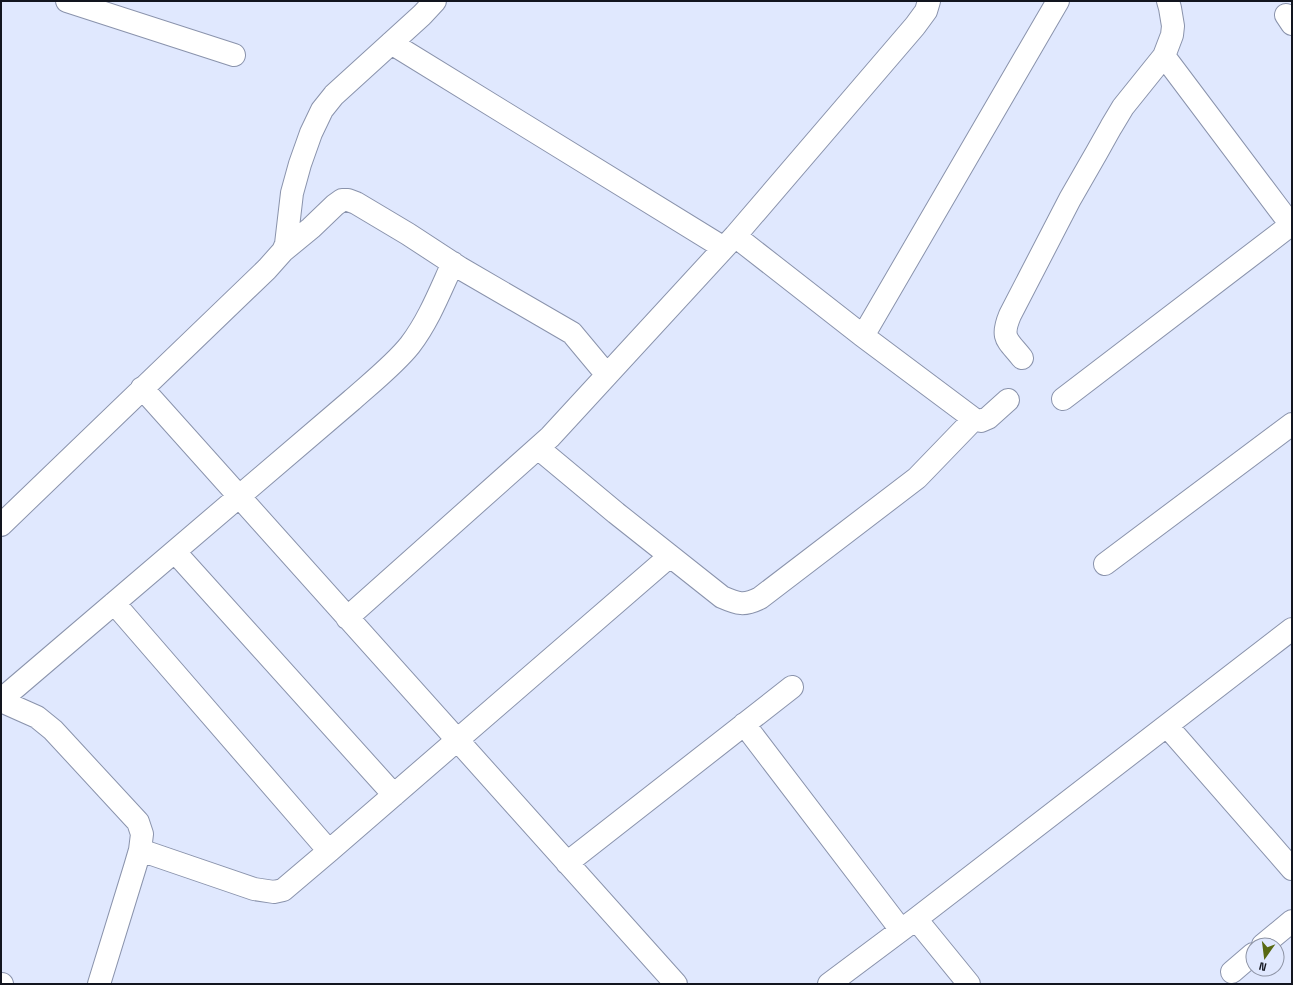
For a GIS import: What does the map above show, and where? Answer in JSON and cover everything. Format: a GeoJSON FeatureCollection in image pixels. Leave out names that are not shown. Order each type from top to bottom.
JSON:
{"type":"FeatureCollection","features":[{"type":"Feature","properties":{"kind":"street"},"geometry":{"type":"LineString","coordinates":[[67,1],[234,55]]}},
{"type":"Feature","properties":{"kind":"street"},"geometry":{"type":"LineString","coordinates":[[283,251],[288,238],[292,193],[300,164],[311,133],[322,110],[334,95],[435,1]]}},
{"type":"Feature","properties":{"kind":"street"},"geometry":{"type":"LineString","coordinates":[[348,618],[550,437],[730,242],[915,26],[926,11],[929,1]]}},
{"type":"Feature","properties":{"kind":"street"},"geometry":{"type":"LineString","coordinates":[[863,336],[1058,1]]}},
{"type":"Feature","properties":{"kind":"street"},"geometry":{"type":"LineString","coordinates":[[1022,358],[1006,339],[1004,332],[1010,316],[1070,199],[1111,126],[1123,107],[1164,56],[1172,35],[1173,26],[1168,1]]}},
{"type":"Feature","properties":{"kind":"street"},"geometry":{"type":"LineString","coordinates":[[391,43],[730,242],[863,336],[974,419],[981,421],[988,418],[1008,400]]}},
{"type":"Feature","properties":{"kind":"street"},"geometry":{"type":"LineString","coordinates":[[1063,399],[1292,224],[1164,56]]}},
{"type":"Feature","properties":{"kind":"street"},"geometry":{"type":"LineString","coordinates":[[1,525],[267,269],[283,251],[311,228],[335,204],[342,200],[348,200],[356,203],[402,230],[453,263],[572,333],[607,375]]}},
{"type":"Feature","properties":{"kind":"street"},"geometry":{"type":"LineString","coordinates":[[99,984],[140,850],[142,834],[138,822],[53,730],[37,717],[1,701],[352,400],[410,346],[423,327],[453,263]]}},
{"type":"Feature","properties":{"kind":"street"},"geometry":{"type":"LineString","coordinates":[[142,388],[676,984]]}},
{"type":"Feature","properties":{"kind":"street"},"geometry":{"type":"LineString","coordinates":[[538,448],[616,513],[722,597],[735,603],[748,604],[760,598],[917,478],[974,419]]}},
{"type":"Feature","properties":{"kind":"street"},"geometry":{"type":"LineString","coordinates":[[1105,564],[1292,424]]}},
{"type":"Feature","properties":{"kind":"street"},"geometry":{"type":"LineString","coordinates":[[174,552],[394,795]]}},
{"type":"Feature","properties":{"kind":"street"},"geometry":{"type":"LineString","coordinates":[[140,850],[254,889],[274,892],[283,890],[670,556]]}},
{"type":"Feature","properties":{"kind":"street"},"geometry":{"type":"LineString","coordinates":[[114,603],[329,851]]}},
{"type":"Feature","properties":{"kind":"street"},"geometry":{"type":"LineString","coordinates":[[829,984],[1292,629]]}},
{"type":"Feature","properties":{"kind":"street"},"geometry":{"type":"LineString","coordinates":[[567,863],[792,687]]}},
{"type":"Feature","properties":{"kind":"street"},"geometry":{"type":"LineString","coordinates":[[744,724],[909,924],[969,984]]}},
{"type":"Feature","properties":{"kind":"street"},"geometry":{"type":"LineString","coordinates":[[1167,726],[1292,869]]}},
{"type":"Feature","properties":{"kind":"street"},"geometry":{"type":"LineString","coordinates":[[1273,937],[1292,921]]}},
{"type":"Feature","properties":{"kind":"street"},"geometry":{"type":"LineString","coordinates":[[1232,972],[1245,961]]}}]}
